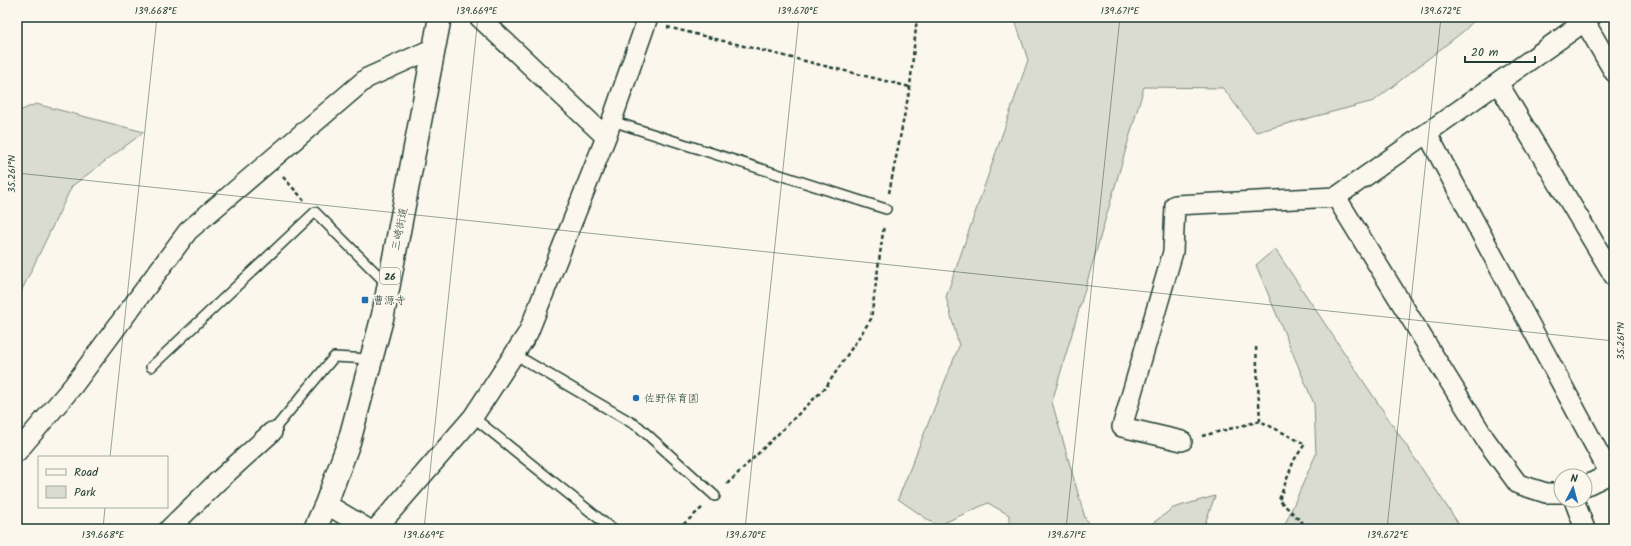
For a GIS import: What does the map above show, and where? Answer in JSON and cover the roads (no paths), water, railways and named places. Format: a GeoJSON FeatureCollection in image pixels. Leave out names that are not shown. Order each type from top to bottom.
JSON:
{"type":"FeatureCollection","features":[{"type":"Feature","properties":{"kind":"main road","name":"三崎街道"},"geometry":{"type":"LineString","coordinates":[[315,529],[349,442],[383,315],[440,17]]}},
{"type":"Feature","properties":{"kind":"street"},"geometry":{"type":"LineString","coordinates":[[479,17],[609,129]]}},
{"type":"Feature","properties":{"kind":"street"},"geometry":{"type":"LineString","coordinates":[[376,529],[473,416],[528,333],[609,129],[648,19]]}},
{"type":"Feature","properties":{"kind":"street"},"geometry":{"type":"LineString","coordinates":[[1182,441],[1122,427],[1172,252],[1175,205],[1336,197],[1588,19],[1614,72]]}},
{"type":"Feature","properties":{"kind":"street"},"geometry":{"type":"LineString","coordinates":[[17,452],[73,386],[188,231],[367,78],[434,48]]}},
{"type":"Feature","properties":{"kind":"street"},"geometry":{"type":"LineString","coordinates":[[1498,83],[1614,276]]}},
{"type":"Feature","properties":{"kind":"street"},"geometry":{"type":"LineString","coordinates":[[1426,133],[1612,473],[1593,482]]}},
{"type":"Feature","properties":{"kind":"street"},"geometry":{"type":"LineString","coordinates":[[1336,197],[1485,439],[1518,484],[1546,493],[1553,493]]}},
{"type":"Feature","properties":{"kind":"street"},"geometry":{"type":"LineString","coordinates":[[169,529],[217,482],[272,432]]}},
{"type":"Feature","properties":{"kind":"street"},"geometry":{"type":"LineString","coordinates":[[326,504],[368,529]]}},
{"type":"Feature","properties":{"kind":"street"},"geometry":{"type":"LineString","coordinates":[[1577,508],[1585,529]]}},
{"type":"Feature","properties":{"kind":"lane"},"geometry":{"type":"LineString","coordinates":[[609,129],[886,209]]}},
{"type":"Feature","properties":{"kind":"lane"},"geometry":{"type":"LineString","coordinates":[[151,367],[315,212],[388,286]]}},
{"type":"Feature","properties":{"kind":"lane"},"geometry":{"type":"LineString","coordinates":[[514,354],[639,427],[715,496]]}},
{"type":"Feature","properties":{"kind":"lane"},"geometry":{"type":"LineString","coordinates":[[272,432],[334,357],[370,359]]}},
{"type":"Feature","properties":{"kind":"lane"},"geometry":{"type":"LineString","coordinates":[[473,416],[612,529]]}},
{"type":"Feature","properties":{"kind":"place","name":"曹源寺"},"geometry":{"type":"Point","coordinates":[365,300]}},
{"type":"Feature","properties":{"kind":"place","name":"佐野保育園"},"geometry":{"type":"Point","coordinates":[636,398]}}]}
